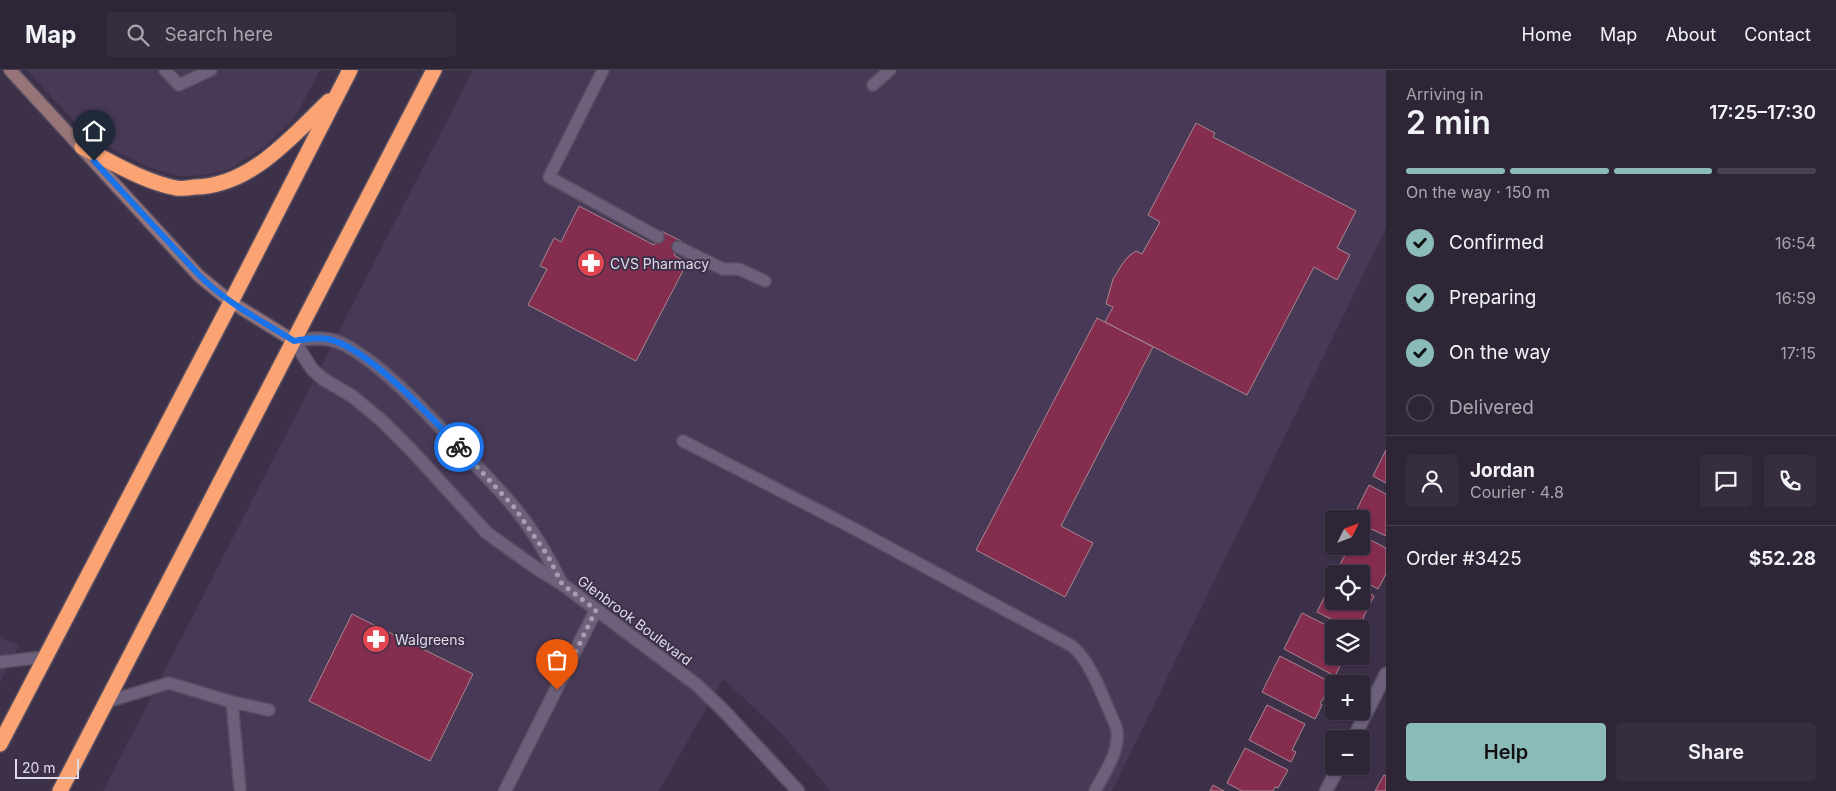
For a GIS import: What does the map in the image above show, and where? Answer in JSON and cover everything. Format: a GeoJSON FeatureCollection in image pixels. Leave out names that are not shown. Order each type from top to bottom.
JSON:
{"type":"FeatureCollection","features":[{"type":"Feature","properties":{"kind":"highway"},"geometry":{"type":"LineString","coordinates":[[0,744],[350,70]]}},
{"type":"Feature","properties":{"kind":"highway"},"geometry":{"type":"LineString","coordinates":[[60,791],[434,70]]}},
{"type":"Feature","properties":{"kind":"highway"},"geometry":{"type":"LineString","coordinates":[[82,147],[142,178],[177,188],[205,187],[233,179],[269,157],[338,93]]}},
{"type":"Feature","properties":{"kind":"main road"},"geometry":{"type":"LineString","coordinates":[[10,70],[200,276],[231,302],[294,341]]}},
{"type":"Feature","properties":{"kind":"street"},"geometry":{"type":"LineString","coordinates":[[294,341],[313,338],[329,339],[344,345],[410,396],[514,507],[548,556],[562,584]]}},
{"type":"Feature","properties":{"kind":"street","name":"Glenbrook Boulevard"},"geometry":{"type":"LineString","coordinates":[[294,341],[312,370],[323,379],[352,396],[381,420],[487,533],[562,584],[710,697],[798,791]]}},
{"type":"Feature","properties":{"kind":"street"},"geometry":{"type":"LineString","coordinates":[[505,791],[596,610]]}},
{"type":"Feature","properties":{"kind":"street"},"geometry":{"type":"LineString","coordinates":[[1358,730],[1386,674]]}},
{"type":"Feature","properties":{"kind":"street"},"geometry":{"type":"LineString","coordinates":[[1326,791],[1334,775]]}},
{"type":"Feature","properties":{"kind":"lane"},"geometry":{"type":"LineString","coordinates":[[165,70],[178,85],[211,70]]}},
{"type":"Feature","properties":{"kind":"lane"},"geometry":{"type":"LineString","coordinates":[[603,70],[549,177],[658,237]]}},
{"type":"Feature","properties":{"kind":"lane"},"geometry":{"type":"LineString","coordinates":[[873,85],[890,70]]}},
{"type":"Feature","properties":{"kind":"lane"},"geometry":{"type":"LineString","coordinates":[[678,247],[723,269],[739,269],[765,281]]}},
{"type":"Feature","properties":{"kind":"lane"},"geometry":{"type":"LineString","coordinates":[[683,441],[850,526],[1072,646],[1088,667],[1118,734],[1115,752],[1095,791]]}},
{"type":"Feature","properties":{"kind":"lane"},"geometry":{"type":"LineString","coordinates":[[0,662],[45,657]]}},
{"type":"Feature","properties":{"kind":"lane"},"geometry":{"type":"LineString","coordinates":[[106,702],[169,682],[232,702],[269,710]]}},
{"type":"Feature","properties":{"kind":"lane"},"geometry":{"type":"LineString","coordinates":[[232,702],[240,789]]}},
{"type":"Feature","properties":{"kind":"shaded area"},"geometry":{"type":"Polygon","coordinates":[[[27,70],[320,70],[294,119],[263,148],[230,169],[205,175],[180,176],[147,167],[89,137],[27,70]]]}},
{"type":"Feature","properties":{"kind":"shaded area"},"geometry":{"type":"Polygon","coordinates":[[[473,70],[1386,70],[1386,228],[1112,791],[831,791],[779,731],[723,679],[659,791],[103,791],[473,70]]]}},
{"type":"Feature","properties":{"kind":"shaded area"},"geometry":{"type":"Polygon","coordinates":[[[0,638],[19,645],[0,682],[0,638]]]}},
{"type":"Feature","properties":{"kind":"building"},"geometry":{"type":"Polygon","coordinates":[[[1196,123],[1215,133],[1213,137],[1356,211],[1337,248],[1350,255],[1337,280],[1314,267],[1247,395],[1105,322],[1113,307],[1106,304],[1113,279],[1129,256],[1136,251],[1142,254],[1160,222],[1148,215],[1196,123]]]}},
{"type":"Feature","properties":{"kind":"building","name":"CVS Pharmacy"},"geometry":{"type":"Polygon","coordinates":[[[579,206],[654,245],[661,231],[681,241],[674,255],[687,263],[636,361],[528,305],[547,269],[540,266],[554,238],[561,242],[579,206]]]}},
{"type":"Feature","properties":{"kind":"building"},"geometry":{"type":"Polygon","coordinates":[[[1097,318],[1153,347],[1061,526],[1093,543],[1065,597],[976,550],[1097,318]]]}},
{"type":"Feature","properties":{"kind":"building"},"geometry":{"type":"Polygon","coordinates":[[[1386,450],[1386,483],[1373,476],[1386,450]]]}},
{"type":"Feature","properties":{"kind":"building"},"geometry":{"type":"Polygon","coordinates":[[[1369,485],[1386,494],[1386,536],[1370,528],[1370,510],[1356,510],[1369,485]]]}},
{"type":"Feature","properties":{"kind":"building"},"geometry":{"type":"Polygon","coordinates":[[[1370,540],[1386,548],[1386,574],[1378,589],[1370,585],[1370,565],[1340,565],[1345,555],[1370,555],[1370,540]]]}},
{"type":"Feature","properties":{"kind":"building"},"geometry":{"type":"Polygon","coordinates":[[[1370,594],[1374,596],[1370,604],[1370,594]]]}},
{"type":"Feature","properties":{"kind":"building"},"geometry":{"type":"Polygon","coordinates":[[[1325,596],[1325,610],[1367,610],[1363,620],[1333,620],[1317,612],[1325,596]]]}},
{"type":"Feature","properties":{"kind":"building"},"geometry":{"type":"Polygon","coordinates":[[[1302,613],[1325,624],[1325,665],[1340,665],[1336,675],[1333,675],[1284,649],[1302,613]]]}},
{"type":"Feature","properties":{"kind":"building","name":"Walgreens"},"geometry":{"type":"Polygon","coordinates":[[[352,614],[473,674],[430,761],[309,701],[352,614]]]}},
{"type":"Feature","properties":{"kind":"building"},"geometry":{"type":"Polygon","coordinates":[[[1280,656],[1325,679],[1325,695],[1315,719],[1262,692],[1280,656]]]}},
{"type":"Feature","properties":{"kind":"building"},"geometry":{"type":"Polygon","coordinates":[[[1267,705],[1305,724],[1292,750],[1296,752],[1291,762],[1249,740],[1267,705]]]}},
{"type":"Feature","properties":{"kind":"building"},"geometry":{"type":"Polygon","coordinates":[[[1245,748],[1288,770],[1278,788],[1275,787],[1273,791],[1242,791],[1227,783],[1245,748]]]}},
{"type":"Feature","properties":{"kind":"building"},"geometry":{"type":"Polygon","coordinates":[[[1384,775],[1386,776],[1386,791],[1375,791],[1384,775]]]}},
{"type":"Feature","properties":{"kind":"building"},"geometry":{"type":"Polygon","coordinates":[[[1213,785],[1224,791],[1210,791],[1213,785]]]}},
{"type":"Feature","properties":{"kind":"way so far"},"geometry":{"type":"LineString","coordinates":[[459,447],[514,507],[548,556],[562,584],[596,610],[557,690]]}},
{"type":"Feature","properties":{"kind":"place","name":"CVS Pharmacy"},"geometry":{"type":"Point","coordinates":[591,263]}},
{"type":"Feature","properties":{"kind":"place","name":"Walgreens"},"geometry":{"type":"Point","coordinates":[376,639]}},
{"type":"Feature","properties":{"kind":"route"},"geometry":{"type":"LineString","coordinates":[[94,161],[214,289],[231,302],[294,341],[313,338],[329,339],[344,345],[360,355],[410,396],[459,447]]}}]}
